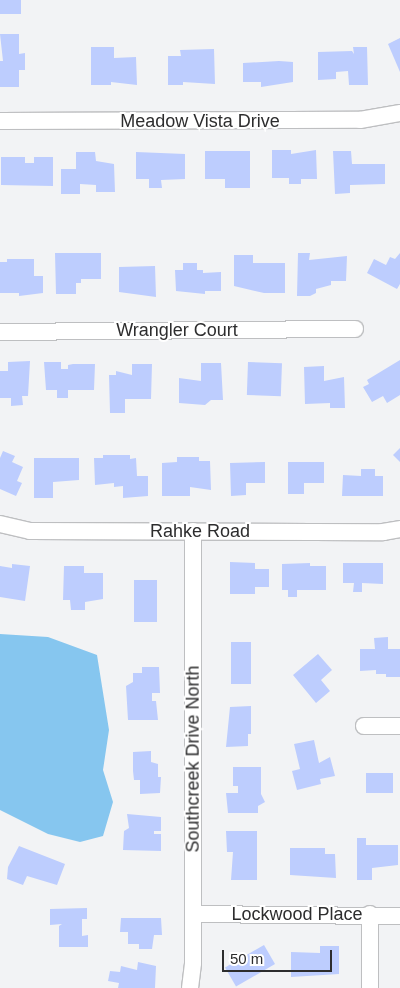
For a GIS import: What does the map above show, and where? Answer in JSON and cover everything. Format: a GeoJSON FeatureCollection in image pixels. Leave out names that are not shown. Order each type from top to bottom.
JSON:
{"type":"FeatureCollection","features":[{"type":"Feature","properties":{"kind":"street","name":"Meadow Vista Drive"},"geometry":{"type":"LineString","coordinates":[[0,121],[360,120],[400,113]]}},
{"type":"Feature","properties":{"kind":"street","name":"Wrangler Court"},"geometry":{"type":"LineString","coordinates":[[0,332],[355,329]]}},
{"type":"Feature","properties":{"kind":"street","name":"Rahke Road"},"geometry":{"type":"LineString","coordinates":[[0,524],[30,531],[383,532],[400,529]]}},
{"type":"Feature","properties":{"kind":"street","name":"Southcreek Drive North"},"geometry":{"type":"LineString","coordinates":[[190,988],[193,914],[193,531]]}},
{"type":"Feature","properties":{"kind":"street"},"geometry":{"type":"LineString","coordinates":[[364,726],[400,726]]}},
{"type":"Feature","properties":{"kind":"street","name":"Lockwood Place"},"geometry":{"type":"LineString","coordinates":[[193,914],[370,914],[400,916]]}},
{"type":"Feature","properties":{"kind":"street"},"geometry":{"type":"LineString","coordinates":[[370,914],[370,988]]}},
{"type":"Feature","properties":{"kind":"water"},"geometry":{"type":"Polygon","coordinates":[[[0,634],[48,637],[97,655],[109,730],[103,770],[113,802],[103,836],[80,842],[48,834],[0,810],[0,634]]]}},
{"type":"Feature","properties":{"kind":"building"},"geometry":{"type":"Polygon","coordinates":[[[0,0],[21,0],[21,14],[0,14],[0,0]]]}},
{"type":"Feature","properties":{"kind":"building"},"geometry":{"type":"Polygon","coordinates":[[[0,34],[19,34],[19,54],[25,53],[25,70],[19,70],[19,87],[0,87],[0,61],[3,61],[0,34]]]}},
{"type":"Feature","properties":{"kind":"building"},"geometry":{"type":"Polygon","coordinates":[[[400,38],[400,72],[388,44],[400,38]]]}},
{"type":"Feature","properties":{"kind":"building"},"geometry":{"type":"Polygon","coordinates":[[[91,47],[114,47],[114,58],[136,57],[137,85],[111,82],[111,85],[91,85],[91,47]]]}},
{"type":"Feature","properties":{"kind":"building"},"geometry":{"type":"Polygon","coordinates":[[[353,47],[367,47],[368,85],[349,85],[348,71],[336,72],[336,79],[318,80],[318,52],[352,51],[354,54],[353,47]]]}},
{"type":"Feature","properties":{"kind":"building"},"geometry":{"type":"Polygon","coordinates":[[[214,49],[215,84],[183,82],[183,85],[168,85],[168,56],[181,56],[180,50],[214,49]]]}},
{"type":"Feature","properties":{"kind":"building"},"geometry":{"type":"Polygon","coordinates":[[[293,62],[293,82],[261,87],[261,82],[243,82],[243,63],[293,62]]]}},
{"type":"Feature","properties":{"kind":"building"},"geometry":{"type":"Polygon","coordinates":[[[272,150],[291,150],[291,154],[316,150],[317,179],[301,179],[301,184],[289,184],[289,178],[272,178],[272,150]]]}},
{"type":"Feature","properties":{"kind":"building"},"geometry":{"type":"Polygon","coordinates":[[[205,151],[250,151],[250,188],[225,188],[225,179],[205,179],[205,151]]]}},
{"type":"Feature","properties":{"kind":"building"},"geometry":{"type":"Polygon","coordinates":[[[333,151],[351,151],[352,164],[385,164],[385,184],[350,185],[350,193],[335,194],[333,151]]]}},
{"type":"Feature","properties":{"kind":"building"},"geometry":{"type":"Polygon","coordinates":[[[76,152],[95,152],[96,161],[114,164],[115,192],[96,192],[96,185],[80,184],[80,194],[61,194],[61,169],[76,169],[76,152]]]}},
{"type":"Feature","properties":{"kind":"building"},"geometry":{"type":"Polygon","coordinates":[[[136,152],[185,154],[185,179],[161,180],[162,188],[149,188],[149,179],[136,179],[136,152]]]}},
{"type":"Feature","properties":{"kind":"building"},"geometry":{"type":"Polygon","coordinates":[[[1,157],[25,157],[25,163],[34,163],[34,157],[53,157],[53,186],[1,185],[1,157]]]}},
{"type":"Feature","properties":{"kind":"building"},"geometry":{"type":"Polygon","coordinates":[[[55,253],[101,253],[101,279],[81,279],[81,283],[76,283],[76,294],[56,294],[55,253]]]}},
{"type":"Feature","properties":{"kind":"building"},"geometry":{"type":"Polygon","coordinates":[[[298,253],[310,253],[309,260],[347,256],[346,281],[331,281],[331,285],[316,289],[316,293],[310,296],[297,296],[298,253]]]}},
{"type":"Feature","properties":{"kind":"building"},"geometry":{"type":"Polygon","coordinates":[[[400,253],[400,284],[397,289],[367,273],[374,259],[386,265],[390,257],[395,259],[400,253]]]}},
{"type":"Feature","properties":{"kind":"building"},"geometry":{"type":"Polygon","coordinates":[[[234,255],[253,255],[253,263],[285,263],[285,293],[264,293],[234,286],[234,255]]]}},
{"type":"Feature","properties":{"kind":"building"},"geometry":{"type":"Polygon","coordinates":[[[7,259],[34,259],[34,276],[43,276],[43,293],[19,296],[19,293],[0,293],[0,262],[7,262],[7,259]]]}},
{"type":"Feature","properties":{"kind":"building"},"geometry":{"type":"Polygon","coordinates":[[[183,263],[197,263],[197,270],[203,270],[203,273],[221,272],[221,291],[205,291],[205,294],[176,291],[175,270],[183,270],[183,263]]]}},
{"type":"Feature","properties":{"kind":"building"},"geometry":{"type":"Polygon","coordinates":[[[155,266],[156,297],[119,292],[119,267],[155,266]]]}},
{"type":"Feature","properties":{"kind":"building"},"geometry":{"type":"Polygon","coordinates":[[[400,360],[400,395],[387,403],[383,396],[372,402],[363,387],[369,384],[367,380],[400,360]]]}},
{"type":"Feature","properties":{"kind":"building"},"geometry":{"type":"Polygon","coordinates":[[[30,361],[28,396],[22,396],[23,405],[11,406],[11,398],[0,398],[0,371],[8,371],[8,362],[30,361]]]}},
{"type":"Feature","properties":{"kind":"building"},"geometry":{"type":"Polygon","coordinates":[[[44,362],[61,362],[61,369],[68,369],[68,365],[73,364],[95,364],[94,390],[68,390],[68,398],[57,398],[57,390],[46,390],[44,362]]]}},
{"type":"Feature","properties":{"kind":"building"},"geometry":{"type":"Polygon","coordinates":[[[248,362],[282,363],[281,396],[247,395],[248,362]]]}},
{"type":"Feature","properties":{"kind":"building"},"geometry":{"type":"Polygon","coordinates":[[[201,363],[221,363],[223,400],[211,400],[205,405],[179,403],[179,378],[201,381],[201,363]]]}},
{"type":"Feature","properties":{"kind":"building"},"geometry":{"type":"Polygon","coordinates":[[[132,364],[152,364],[151,399],[125,399],[125,413],[110,413],[109,375],[116,375],[116,371],[132,375],[132,364]]]}},
{"type":"Feature","properties":{"kind":"building"},"geometry":{"type":"Polygon","coordinates":[[[324,366],[324,381],[344,377],[345,408],[330,408],[330,403],[305,404],[304,367],[324,366]]]}},
{"type":"Feature","properties":{"kind":"building"},"geometry":{"type":"Polygon","coordinates":[[[400,448],[400,462],[393,455],[400,448]]]}},
{"type":"Feature","properties":{"kind":"building"},"geometry":{"type":"Polygon","coordinates":[[[3,451],[15,456],[12,462],[23,467],[17,481],[22,483],[16,496],[0,489],[0,458],[3,451]]]}},
{"type":"Feature","properties":{"kind":"building"},"geometry":{"type":"Polygon","coordinates":[[[103,455],[130,455],[130,459],[136,458],[137,476],[148,476],[148,496],[123,498],[123,486],[114,487],[114,483],[95,485],[94,458],[103,458],[103,455]]]}},
{"type":"Feature","properties":{"kind":"building"},"geometry":{"type":"Polygon","coordinates":[[[177,457],[199,457],[199,461],[210,461],[211,490],[190,487],[190,496],[162,496],[162,463],[177,462],[177,457]]]}},
{"type":"Feature","properties":{"kind":"building"},"geometry":{"type":"Polygon","coordinates":[[[34,458],[79,458],[79,480],[53,482],[53,498],[34,498],[34,458]]]}},
{"type":"Feature","properties":{"kind":"building"},"geometry":{"type":"Polygon","coordinates":[[[265,462],[265,483],[246,483],[246,495],[231,496],[230,463],[265,462]]]}},
{"type":"Feature","properties":{"kind":"building"},"geometry":{"type":"Polygon","coordinates":[[[288,462],[324,462],[324,483],[304,483],[304,494],[288,494],[288,462]]]}},
{"type":"Feature","properties":{"kind":"building"},"geometry":{"type":"Polygon","coordinates":[[[361,469],[375,469],[375,476],[383,476],[383,496],[342,496],[343,475],[361,476],[361,469]]]}},
{"type":"Feature","properties":{"kind":"building"},"geometry":{"type":"Polygon","coordinates":[[[230,562],[255,563],[255,569],[269,569],[269,587],[255,587],[255,594],[230,594],[230,562]]]}},
{"type":"Feature","properties":{"kind":"building"},"geometry":{"type":"Polygon","coordinates":[[[310,563],[310,566],[326,566],[326,590],[297,590],[297,597],[288,597],[288,590],[282,590],[282,564],[310,563]]]}},
{"type":"Feature","properties":{"kind":"building"},"geometry":{"type":"Polygon","coordinates":[[[343,563],[383,563],[383,584],[362,583],[362,592],[353,592],[354,583],[343,583],[343,563]]]}},
{"type":"Feature","properties":{"kind":"building"},"geometry":{"type":"Polygon","coordinates":[[[12,564],[30,566],[25,601],[0,597],[0,566],[12,568],[12,564]]]}},
{"type":"Feature","properties":{"kind":"building"},"geometry":{"type":"Polygon","coordinates":[[[64,566],[84,566],[84,573],[103,573],[103,599],[85,602],[85,610],[71,610],[70,600],[63,600],[64,566]]]}},
{"type":"Feature","properties":{"kind":"building"},"geometry":{"type":"Polygon","coordinates":[[[134,580],[157,580],[157,622],[134,622],[134,580]]]}},
{"type":"Feature","properties":{"kind":"building"},"geometry":{"type":"Polygon","coordinates":[[[388,637],[388,649],[400,649],[400,677],[386,677],[386,674],[376,674],[376,670],[360,671],[360,649],[375,649],[374,638],[388,637]]]}},
{"type":"Feature","properties":{"kind":"building"},"geometry":{"type":"Polygon","coordinates":[[[231,642],[251,642],[251,684],[231,684],[231,642]]]}},
{"type":"Feature","properties":{"kind":"building"},"geometry":{"type":"Polygon","coordinates":[[[318,654],[332,670],[321,680],[330,691],[316,703],[293,675],[318,654]]]}},
{"type":"Feature","properties":{"kind":"building"},"geometry":{"type":"Polygon","coordinates":[[[142,667],[159,667],[160,693],[152,693],[152,701],[156,701],[158,720],[128,720],[126,686],[133,682],[133,673],[142,673],[142,667]]]}},
{"type":"Feature","properties":{"kind":"building"},"geometry":{"type":"Polygon","coordinates":[[[251,706],[251,734],[248,734],[248,746],[226,747],[230,707],[251,706]]]}},
{"type":"Feature","properties":{"kind":"building"},"geometry":{"type":"Polygon","coordinates":[[[314,740],[319,763],[330,757],[335,776],[320,779],[321,784],[297,790],[292,771],[300,769],[294,744],[314,740]]]}},
{"type":"Feature","properties":{"kind":"building"},"geometry":{"type":"Polygon","coordinates":[[[151,751],[151,762],[158,764],[158,777],[161,777],[160,793],[140,794],[140,780],[134,780],[133,752],[151,751]]]}},
{"type":"Feature","properties":{"kind":"building"},"geometry":{"type":"Polygon","coordinates":[[[233,767],[261,767],[261,794],[265,802],[258,806],[258,813],[228,813],[226,793],[238,793],[238,786],[233,786],[233,767]]]}},
{"type":"Feature","properties":{"kind":"building"},"geometry":{"type":"Polygon","coordinates":[[[366,773],[393,773],[393,793],[366,793],[366,773]]]}},
{"type":"Feature","properties":{"kind":"building"},"geometry":{"type":"Polygon","coordinates":[[[127,814],[161,817],[161,831],[154,831],[154,834],[161,834],[161,851],[123,850],[124,831],[129,828],[127,814]]]}},
{"type":"Feature","properties":{"kind":"building"},"geometry":{"type":"Polygon","coordinates":[[[226,831],[257,831],[257,880],[231,880],[233,852],[227,852],[226,831]]]}},
{"type":"Feature","properties":{"kind":"building"},"geometry":{"type":"Polygon","coordinates":[[[357,838],[366,838],[366,845],[398,845],[398,865],[372,868],[372,880],[357,880],[357,838]]]}},
{"type":"Feature","properties":{"kind":"building"},"geometry":{"type":"Polygon","coordinates":[[[19,846],[65,864],[57,885],[27,876],[23,885],[7,879],[8,867],[19,846]]]}},
{"type":"Feature","properties":{"kind":"building"},"geometry":{"type":"Polygon","coordinates":[[[290,848],[325,848],[325,854],[335,854],[336,878],[290,875],[290,848]]]}},
{"type":"Feature","properties":{"kind":"building"},"geometry":{"type":"Polygon","coordinates":[[[87,908],[87,919],[82,919],[82,936],[88,935],[88,947],[59,947],[59,926],[62,924],[50,925],[50,909],[87,908]]]}},
{"type":"Feature","properties":{"kind":"building"},"geometry":{"type":"Polygon","coordinates":[[[121,918],[161,918],[162,935],[154,935],[152,949],[139,949],[139,944],[128,944],[128,932],[120,932],[121,918]]]}},
{"type":"Feature","properties":{"kind":"building"},"geometry":{"type":"Polygon","coordinates":[[[264,945],[275,964],[236,987],[225,968],[264,945]]]}},
{"type":"Feature","properties":{"kind":"building"},"geometry":{"type":"Polygon","coordinates":[[[320,946],[339,946],[339,974],[291,977],[291,952],[320,953],[320,946]]]}},
{"type":"Feature","properties":{"kind":"building"},"geometry":{"type":"Polygon","coordinates":[[[138,962],[156,966],[155,988],[118,988],[119,983],[108,981],[110,971],[120,972],[121,966],[137,970],[138,962]]]}}]}
